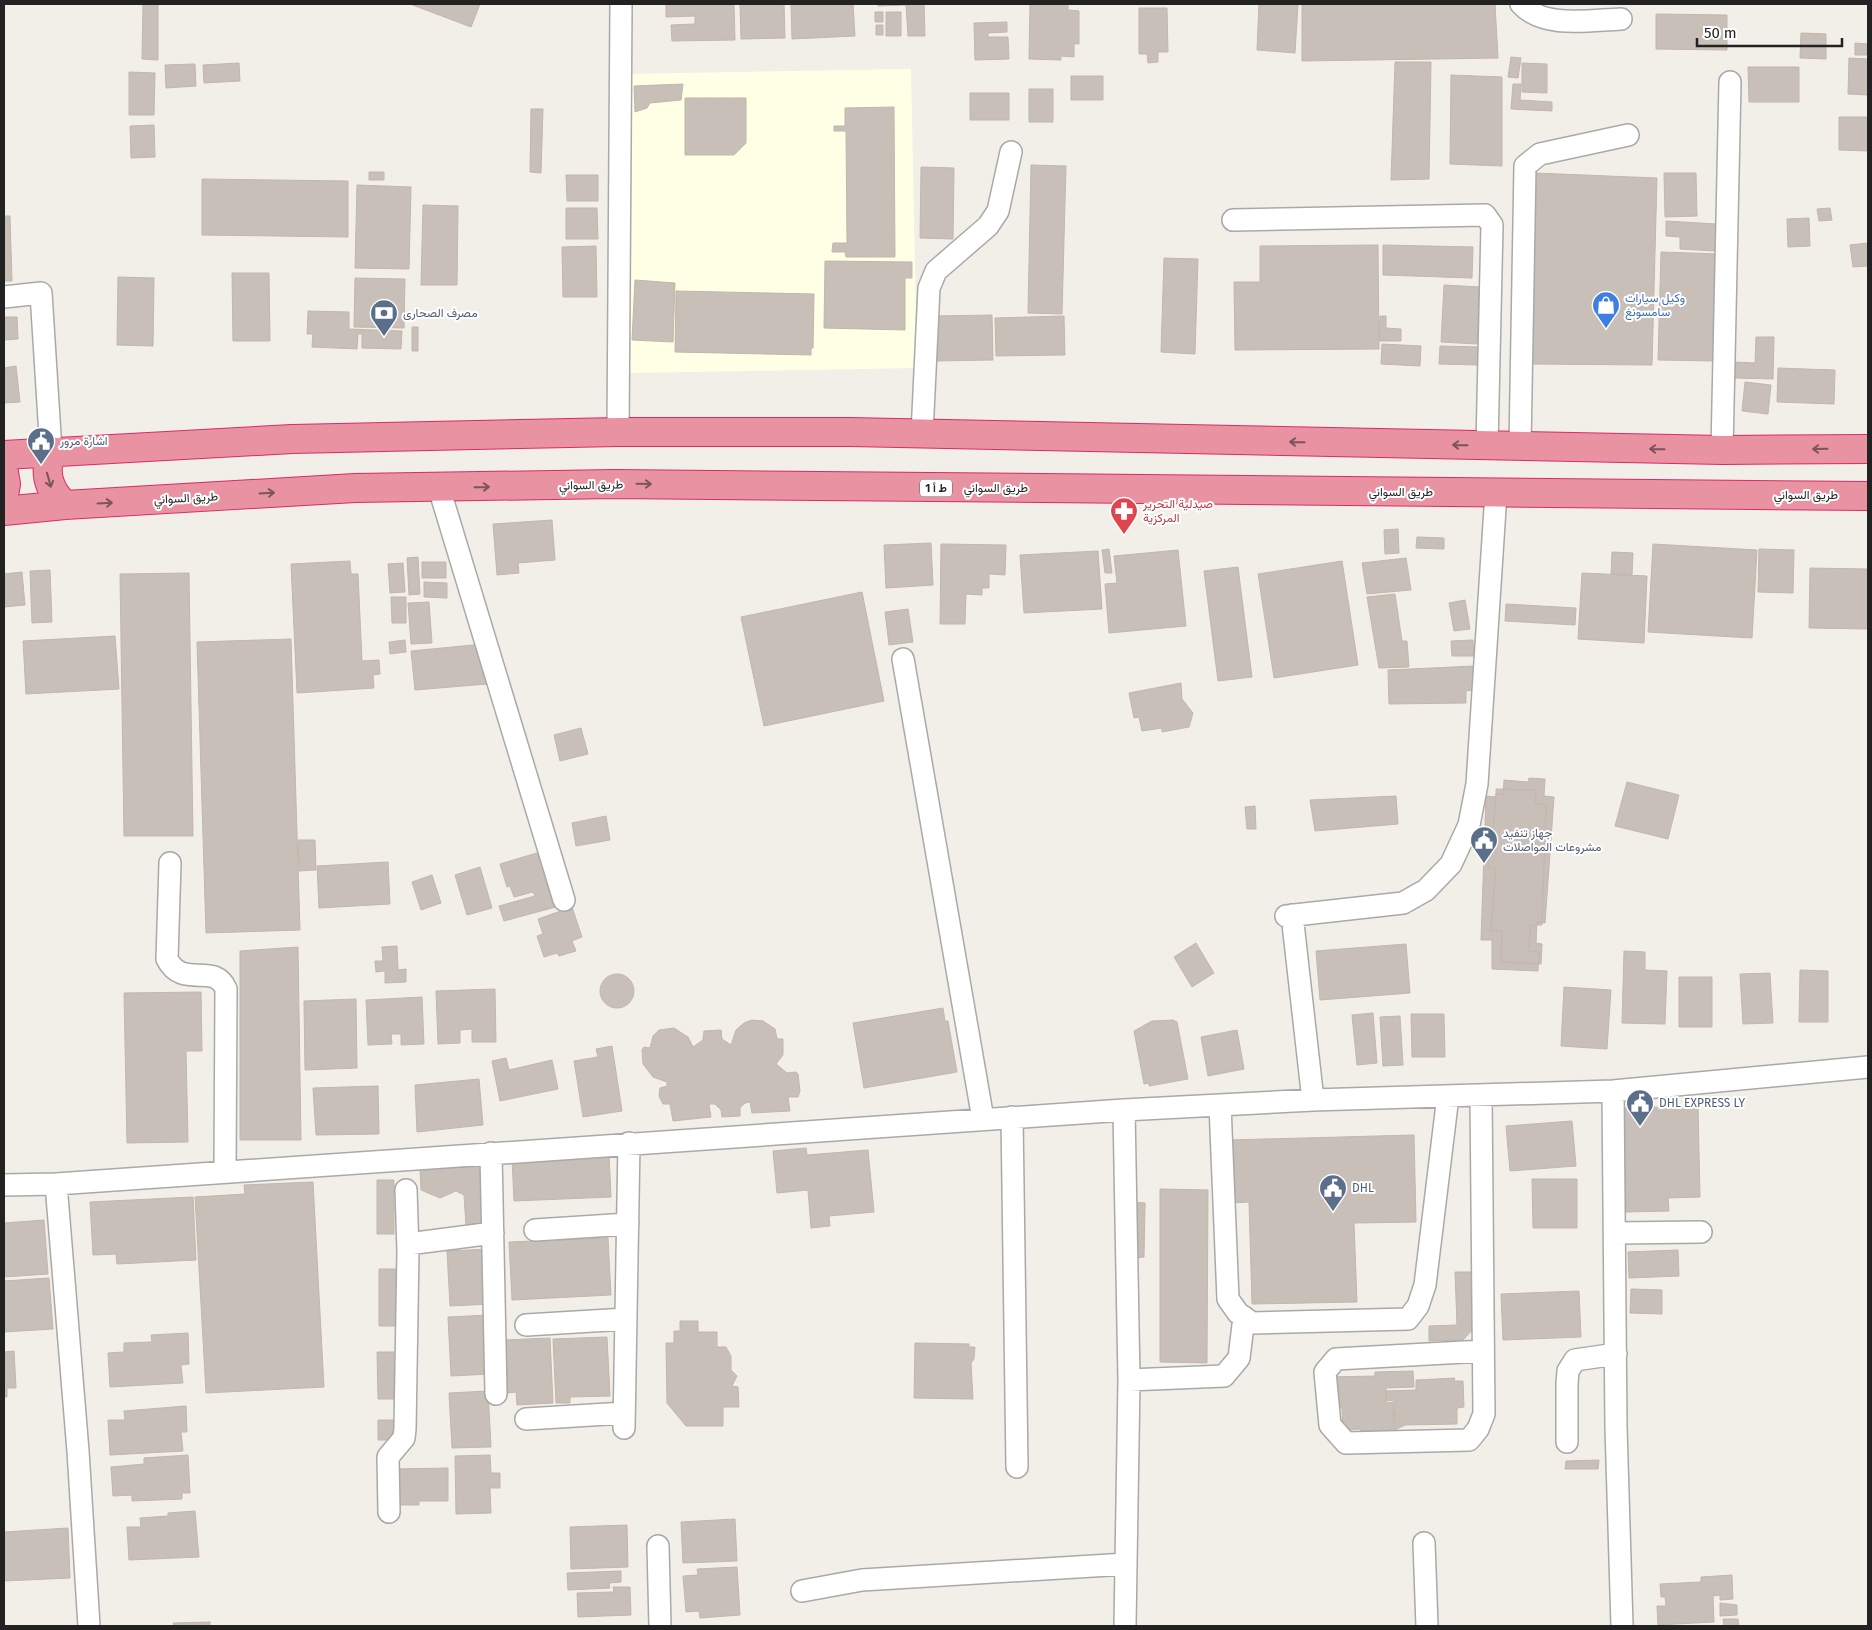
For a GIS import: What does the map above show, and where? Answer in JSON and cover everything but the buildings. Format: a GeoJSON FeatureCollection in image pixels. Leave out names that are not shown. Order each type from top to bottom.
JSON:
{"type":"FeatureCollection","features":[{"type":"Feature","properties":{"kind":"highway"},"geometry":{"type":"LineString","coordinates":[[4,455],[292,439],[618,432],[922,434],[1722,450],[1868,449]]}},
{"type":"Feature","properties":{"kind":"highway"},"geometry":{"type":"LineString","coordinates":[[51,451],[47,470],[48,480],[58,498],[66,505]]}},
{"type":"Feature","properties":{"kind":"highway"},"geometry":{"type":"LineString","coordinates":[[4,473],[6,484],[4,495]]}},
{"type":"Feature","properties":{"kind":"highway","name":"طريق السواني"},"geometry":{"type":"LineString","coordinates":[[4,511],[66,505],[354,488],[614,484],[1868,496]]}},
{"type":"Feature","properties":{"kind":"street"},"geometry":{"type":"LineString","coordinates":[[618,432],[621,4]]}},
{"type":"Feature","properties":{"kind":"street"},"geometry":{"type":"LineString","coordinates":[[1521,4],[1540,17],[1563,20],[1621,19]]}},
{"type":"Feature","properties":{"kind":"street"},"geometry":{"type":"LineString","coordinates":[[1722,450],[1730,82]]}},
{"type":"Feature","properties":{"kind":"street"},"geometry":{"type":"LineString","coordinates":[[1520,446],[1524,166],[1540,154],[1628,135]]}},
{"type":"Feature","properties":{"kind":"street"},"geometry":{"type":"LineString","coordinates":[[922,434],[929,288],[936,270],[988,226],[998,211],[1011,152]]}},
{"type":"Feature","properties":{"kind":"street"},"geometry":{"type":"LineString","coordinates":[[1234,220],[1485,215],[1492,225],[1487,446]]}},
{"type":"Feature","properties":{"kind":"street"},"geometry":{"type":"LineString","coordinates":[[4,297],[41,293],[51,451]]}},
{"type":"Feature","properties":{"kind":"street"},"geometry":{"type":"LineString","coordinates":[[440,488],[564,900]]}},
{"type":"Feature","properties":{"kind":"street"},"geometry":{"type":"LineString","coordinates":[[1313,1100],[1289,916],[1403,903],[1426,890],[1439,879],[1451,864],[1470,825],[1477,784],[1496,493]]}},
{"type":"Feature","properties":{"kind":"street"},"geometry":{"type":"LineString","coordinates":[[904,659],[984,1119]]}},
{"type":"Feature","properties":{"kind":"street"},"geometry":{"type":"LineString","coordinates":[[170,863],[167,959],[171,967],[180,973],[215,977],[223,981],[226,989],[225,1172]]}},
{"type":"Feature","properties":{"kind":"street"},"geometry":{"type":"LineString","coordinates":[[4,1185],[56,1184],[1124,1110],[1313,1100],[1613,1091],[1868,1067]]}},
{"type":"Feature","properties":{"kind":"street"},"geometry":{"type":"LineString","coordinates":[[1613,1091],[1622,1626]]}},
{"type":"Feature","properties":{"kind":"street"},"geometry":{"type":"LineString","coordinates":[[1481,1095],[1484,1414],[1478,1429],[1469,1440],[1346,1443],[1330,1425],[1325,1372],[1336,1359],[1483,1351]]}},
{"type":"Feature","properties":{"kind":"street"},"geometry":{"type":"LineString","coordinates":[[1220,1105],[1228,1299],[1238,1313],[1252,1322],[1408,1319],[1418,1306],[1425,1285],[1448,1096]]}},
{"type":"Feature","properties":{"kind":"street"},"geometry":{"type":"LineString","coordinates":[[1124,1110],[1129,1380],[1125,1626]]}},
{"type":"Feature","properties":{"kind":"street"},"geometry":{"type":"LineString","coordinates":[[1012,1117],[1017,1467]]}},
{"type":"Feature","properties":{"kind":"street"},"geometry":{"type":"LineString","coordinates":[[526,1419],[624,1420],[630,1143]]}},
{"type":"Feature","properties":{"kind":"street"},"geometry":{"type":"LineString","coordinates":[[490,1153],[496,1394]]}},
{"type":"Feature","properties":{"kind":"street"},"geometry":{"type":"LineString","coordinates":[[56,1184],[78,1451],[89,1626]]}},
{"type":"Feature","properties":{"kind":"street"},"geometry":{"type":"LineString","coordinates":[[390,1512],[388,1457],[404,1438],[405,1429],[408,1244],[406,1190]]}},
{"type":"Feature","properties":{"kind":"street"},"geometry":{"type":"LineString","coordinates":[[535,1230],[628,1224]]}},
{"type":"Feature","properties":{"kind":"street"},"geometry":{"type":"LineString","coordinates":[[1615,1233],[1702,1232]]}},
{"type":"Feature","properties":{"kind":"street"},"geometry":{"type":"LineString","coordinates":[[408,1244],[493,1233]]}},
{"type":"Feature","properties":{"kind":"street"},"geometry":{"type":"LineString","coordinates":[[1129,1380],[1224,1376],[1239,1358],[1244,1317]]}},
{"type":"Feature","properties":{"kind":"street"},"geometry":{"type":"LineString","coordinates":[[526,1325],[626,1319]]}},
{"type":"Feature","properties":{"kind":"street"},"geometry":{"type":"LineString","coordinates":[[1567,1442],[1568,1371],[1575,1360],[1616,1354]]}},
{"type":"Feature","properties":{"kind":"street"},"geometry":{"type":"LineString","coordinates":[[1424,1543],[1427,1626]]}},
{"type":"Feature","properties":{"kind":"street"},"geometry":{"type":"LineString","coordinates":[[658,1546],[660,1626]]}},
{"type":"Feature","properties":{"kind":"street"},"geometry":{"type":"LineString","coordinates":[[802,1591],[862,1580],[1126,1564]]}},
{"type":"Feature","properties":{"kind":"shaded area"},"geometry":{"type":"Polygon","coordinates":[[[911,69],[917,368],[629,373],[623,74],[911,69]]]}},
{"type":"Feature","properties":{"kind":"place","name":"وكيل سيارات سامسونغ"},"geometry":{"type":"Point","coordinates":[1606,329]}},
{"type":"Feature","properties":{"kind":"place","name":"مصرف الصحارى"},"geometry":{"type":"Point","coordinates":[384,337]}},
{"type":"Feature","properties":{"kind":"place","name":"اشارة مرور"},"geometry":{"type":"Point","coordinates":[41,465]}},
{"type":"Feature","properties":{"kind":"place","name":"صيدلية التحرير المركزية"},"geometry":{"type":"Point","coordinates":[1124,535]}},
{"type":"Feature","properties":{"kind":"place","name":"جهاز تنفيد مشروعات المواصلات"},"geometry":{"type":"Point","coordinates":[1484,864]}},
{"type":"Feature","properties":{"kind":"place","name":"DHL EXPRESS LY"},"geometry":{"type":"Point","coordinates":[1640,1127]}},
{"type":"Feature","properties":{"kind":"place","name":"DHL"},"geometry":{"type":"Point","coordinates":[1333,1212]}}]}
